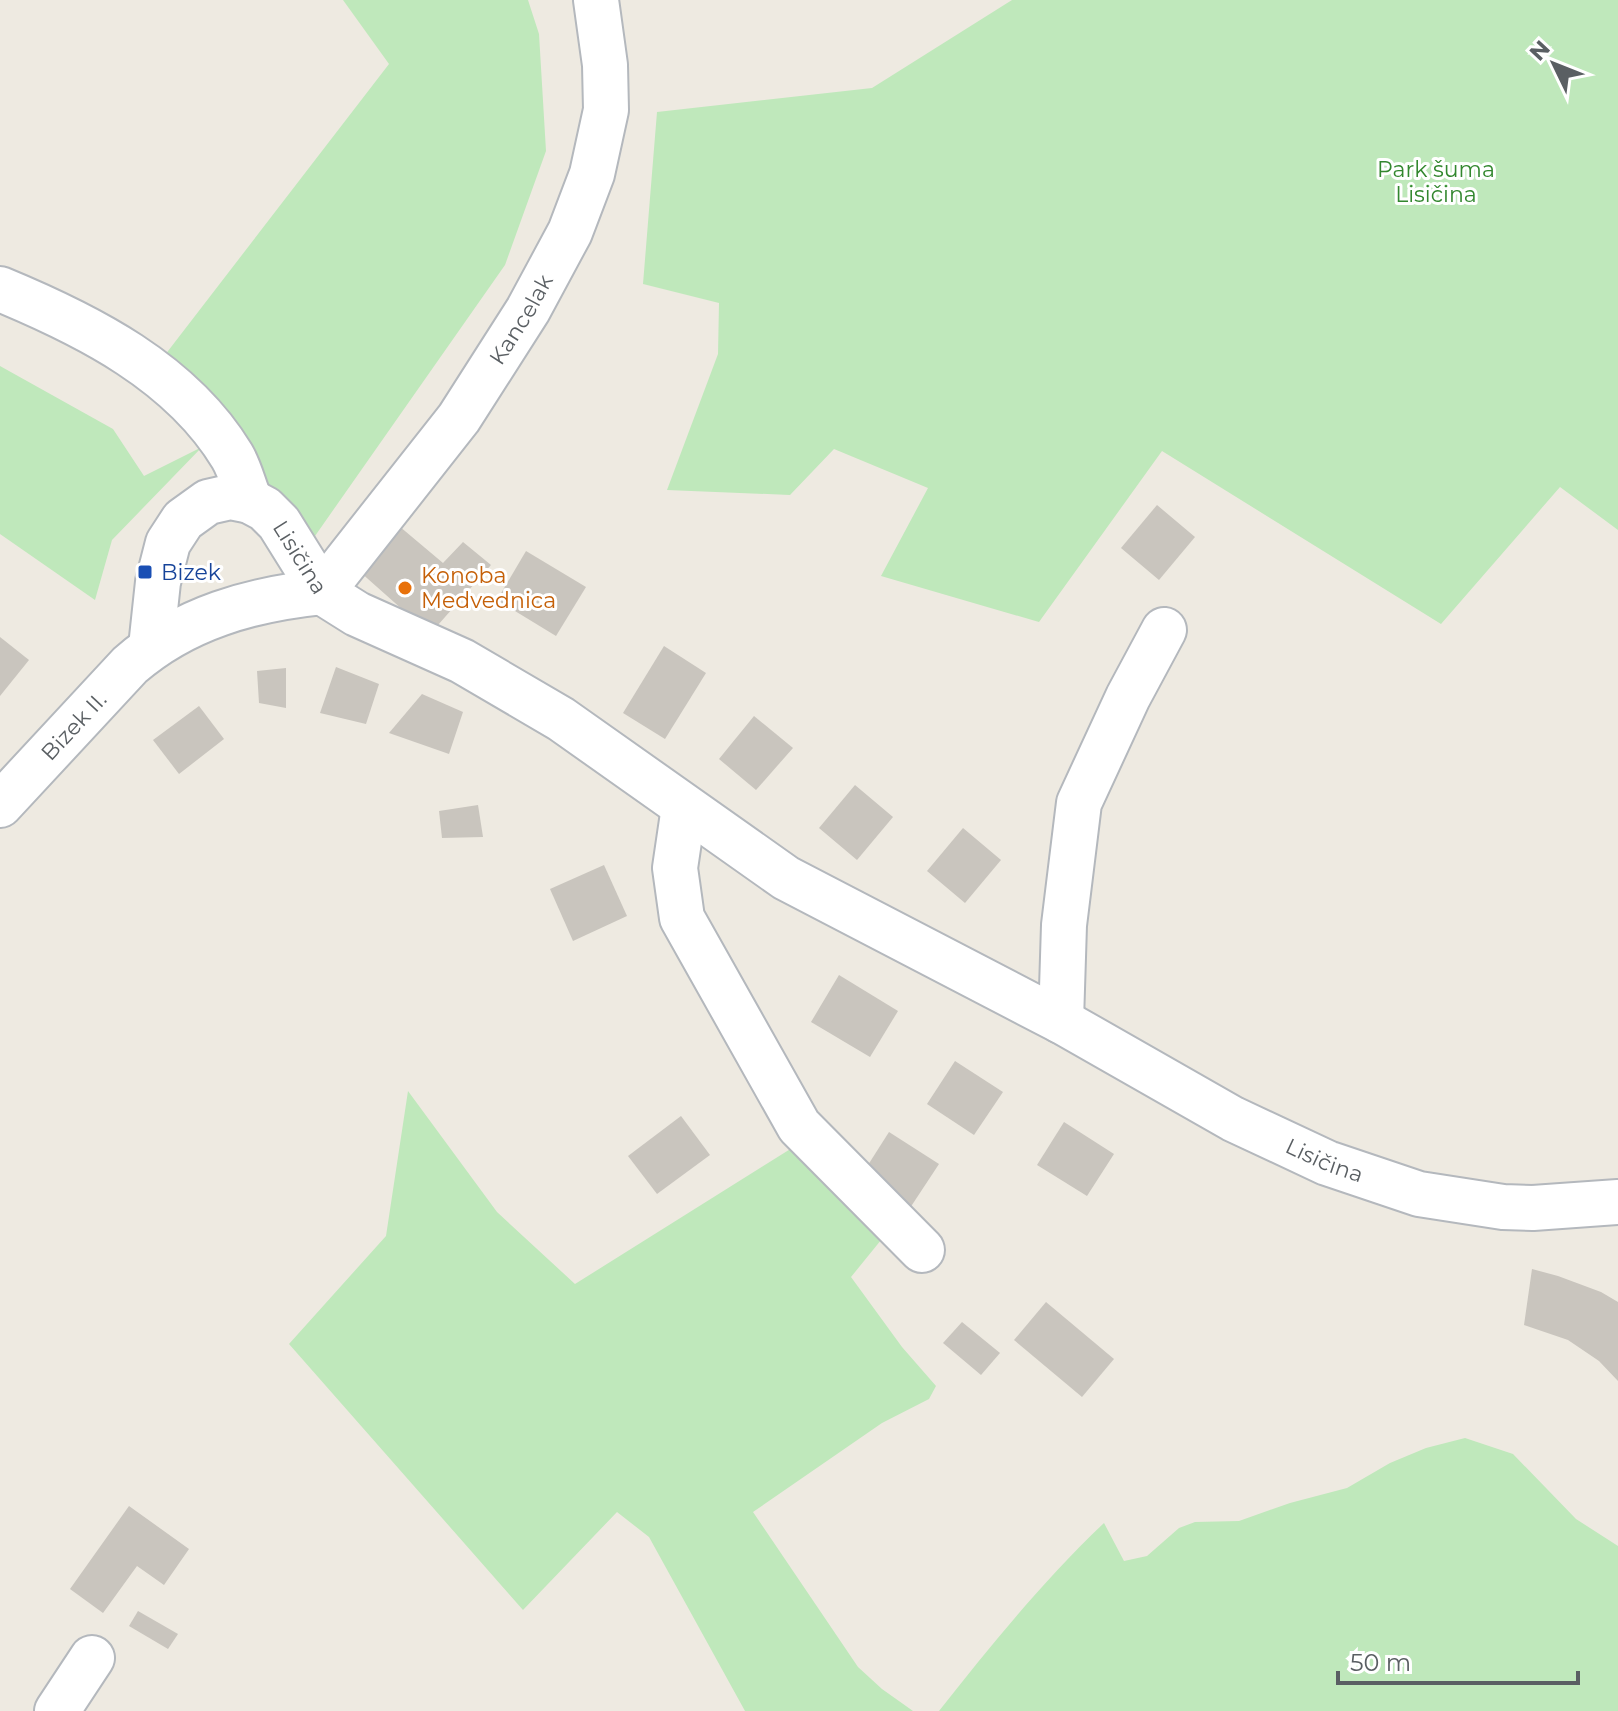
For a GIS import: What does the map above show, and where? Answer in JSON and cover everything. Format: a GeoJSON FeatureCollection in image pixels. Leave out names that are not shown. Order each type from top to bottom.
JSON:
{"type":"FeatureCollection","features":[{"type":"Feature","properties":{"kind":"street","name":"Kancelak"},"geometry":{"type":"LineString","coordinates":[[322,592],[459,418],[528,310],[570,232],[592,174],[606,110],[605,65],[596,0]]}},
{"type":"Feature","properties":{"kind":"street"},"geometry":{"type":"LineString","coordinates":[[0,289],[68,319],[145,364],[180,393],[233,457],[250,501]]}},
{"type":"Feature","properties":{"kind":"street"},"geometry":{"type":"LineString","coordinates":[[151,647],[158,582],[168,543],[183,520],[208,502],[230,497],[250,501]]}},
{"type":"Feature","properties":{"kind":"street","name":"Lisičina"},"geometry":{"type":"LineString","coordinates":[[250,501],[265,509],[279,523],[322,592],[357,614],[462,661],[561,719],[786,878],[1061,1021],[1233,1119],[1327,1163],[1419,1194],[1503,1207],[1618,1202]]}},
{"type":"Feature","properties":{"kind":"street","name":"Bizek II."},"geometry":{"type":"LineString","coordinates":[[0,805],[130,665],[151,647],[195,622],[242,606],[284,596],[322,592]]}},
{"type":"Feature","properties":{"kind":"street"},"geometry":{"type":"LineString","coordinates":[[1061,1021],[1064,925],[1079,803],[1128,697],[1164,630]]}},
{"type":"Feature","properties":{"kind":"street"},"geometry":{"type":"LineString","coordinates":[[684,807],[675,868],[682,918],[799,1126],[922,1250]]}},
{"type":"Feature","properties":{"kind":"street"},"geometry":{"type":"LineString","coordinates":[[57,1711],[92,1658]]}},
{"type":"Feature","properties":{"kind":"green space"},"geometry":{"type":"Polygon","coordinates":[[[343,0],[528,0],[539,34],[546,151],[505,265],[315,536],[148,377],[389,64],[343,0]]]}},
{"type":"Feature","properties":{"kind":"green space","name":"Park šuma Lisičina"},"geometry":{"type":"Polygon","coordinates":[[[1012,0],[1618,0],[1618,530],[1560,487],[1441,624],[1162,451],[1039,622],[881,576],[928,488],[834,449],[790,495],[667,490],[718,354],[719,303],[643,284],[657,112],[872,88],[1012,0]]]}},
{"type":"Feature","properties":{"kind":"green space"},"geometry":{"type":"Polygon","coordinates":[[[0,366],[113,429],[144,476],[202,447],[112,540],[95,600],[0,534],[0,366]]]}},
{"type":"Feature","properties":{"kind":"green space"},"geometry":{"type":"Polygon","coordinates":[[[408,1091],[497,1212],[575,1284],[792,1148],[890,1229],[851,1277],[902,1347],[936,1386],[929,1399],[882,1423],[753,1512],[858,1667],[913,1711],[745,1711],[649,1537],[617,1512],[523,1610],[289,1344],[386,1236],[408,1091]]]}},
{"type":"Feature","properties":{"kind":"green space"},"geometry":{"type":"Polygon","coordinates":[[[1465,1438],[1513,1454],[1576,1519],[1618,1546],[1618,1711],[939,1711],[1018,1614],[1104,1523],[1124,1561],[1147,1556],[1179,1528],[1195,1522],[1239,1521],[1347,1488],[1390,1463],[1426,1448],[1465,1438]]]}},
{"type":"Feature","properties":{"kind":"building"},"geometry":{"type":"Polygon","coordinates":[[[1157,505],[1195,537],[1159,580],[1121,548],[1157,505]]]}},
{"type":"Feature","properties":{"kind":"building"},"geometry":{"type":"Polygon","coordinates":[[[399,526],[443,563],[463,542],[491,565],[430,634],[359,571],[399,526]]]}},
{"type":"Feature","properties":{"kind":"building"},"geometry":{"type":"Polygon","coordinates":[[[526,551],[586,587],[556,636],[497,600],[526,551]]]}},
{"type":"Feature","properties":{"kind":"building"},"geometry":{"type":"Polygon","coordinates":[[[0,637],[29,660],[0,696],[0,637]]]}},
{"type":"Feature","properties":{"kind":"building"},"geometry":{"type":"Polygon","coordinates":[[[664,646],[706,673],[665,739],[623,713],[664,646]]]}},
{"type":"Feature","properties":{"kind":"building"},"geometry":{"type":"Polygon","coordinates":[[[336,667],[379,684],[366,724],[320,713],[336,667]]]}},
{"type":"Feature","properties":{"kind":"building"},"geometry":{"type":"Polygon","coordinates":[[[286,668],[286,708],[259,703],[257,671],[286,668]]]}},
{"type":"Feature","properties":{"kind":"building"},"geometry":{"type":"Polygon","coordinates":[[[422,694],[463,712],[449,754],[389,733],[422,694]]]}},
{"type":"Feature","properties":{"kind":"building"},"geometry":{"type":"Polygon","coordinates":[[[199,706],[224,739],[179,774],[153,740],[199,706]]]}},
{"type":"Feature","properties":{"kind":"building"},"geometry":{"type":"Polygon","coordinates":[[[754,716],[793,748],[756,790],[719,759],[754,716]]]}},
{"type":"Feature","properties":{"kind":"building"},"geometry":{"type":"Polygon","coordinates":[[[855,785],[893,817],[857,860],[819,828],[855,785]]]}},
{"type":"Feature","properties":{"kind":"building"},"geometry":{"type":"Polygon","coordinates":[[[478,805],[483,837],[442,838],[439,811],[478,805]]]}},
{"type":"Feature","properties":{"kind":"building"},"geometry":{"type":"Polygon","coordinates":[[[963,828],[1001,860],[965,903],[927,871],[963,828]]]}},
{"type":"Feature","properties":{"kind":"building"},"geometry":{"type":"Polygon","coordinates":[[[604,865],[627,916],[573,941],[550,889],[604,865]]]}},
{"type":"Feature","properties":{"kind":"building"},"geometry":{"type":"Polygon","coordinates":[[[839,975],[898,1011],[870,1057],[811,1022],[839,975]]]}},
{"type":"Feature","properties":{"kind":"building"},"geometry":{"type":"Polygon","coordinates":[[[955,1061],[1003,1092],[974,1135],[927,1104],[955,1061]]]}},
{"type":"Feature","properties":{"kind":"building"},"geometry":{"type":"Polygon","coordinates":[[[681,1116],[710,1155],[657,1194],[628,1156],[681,1116]]]}},
{"type":"Feature","properties":{"kind":"building"},"geometry":{"type":"Polygon","coordinates":[[[1064,1122],[1114,1154],[1087,1196],[1037,1165],[1064,1122]]]}},
{"type":"Feature","properties":{"kind":"building"},"geometry":{"type":"Polygon","coordinates":[[[889,1132],[939,1164],[910,1208],[861,1176],[889,1132]]]}},
{"type":"Feature","properties":{"kind":"building"},"geometry":{"type":"Polygon","coordinates":[[[1532,1269],[1601,1292],[1618,1302],[1618,1381],[1599,1361],[1568,1340],[1524,1325],[1532,1269]]]}},
{"type":"Feature","properties":{"kind":"building"},"geometry":{"type":"Polygon","coordinates":[[[1046,1302],[1114,1359],[1082,1397],[1014,1340],[1046,1302]]]}},
{"type":"Feature","properties":{"kind":"building"},"geometry":{"type":"Polygon","coordinates":[[[962,1322],[1000,1353],[981,1375],[943,1343],[962,1322]]]}},
{"type":"Feature","properties":{"kind":"building"},"geometry":{"type":"Polygon","coordinates":[[[129,1506],[189,1549],[164,1585],[137,1566],[103,1613],[70,1589],[129,1506]]]}},
{"type":"Feature","properties":{"kind":"building"},"geometry":{"type":"Polygon","coordinates":[[[138,1611],[178,1634],[168,1649],[129,1626],[138,1611]]]}},
{"type":"Feature","properties":{"kind":"place","name":"Bizek"},"geometry":{"type":"Point","coordinates":[145,572]}},
{"type":"Feature","properties":{"kind":"place","name":"Konoba Medvednica"},"geometry":{"type":"Point","coordinates":[405,588]}}]}
